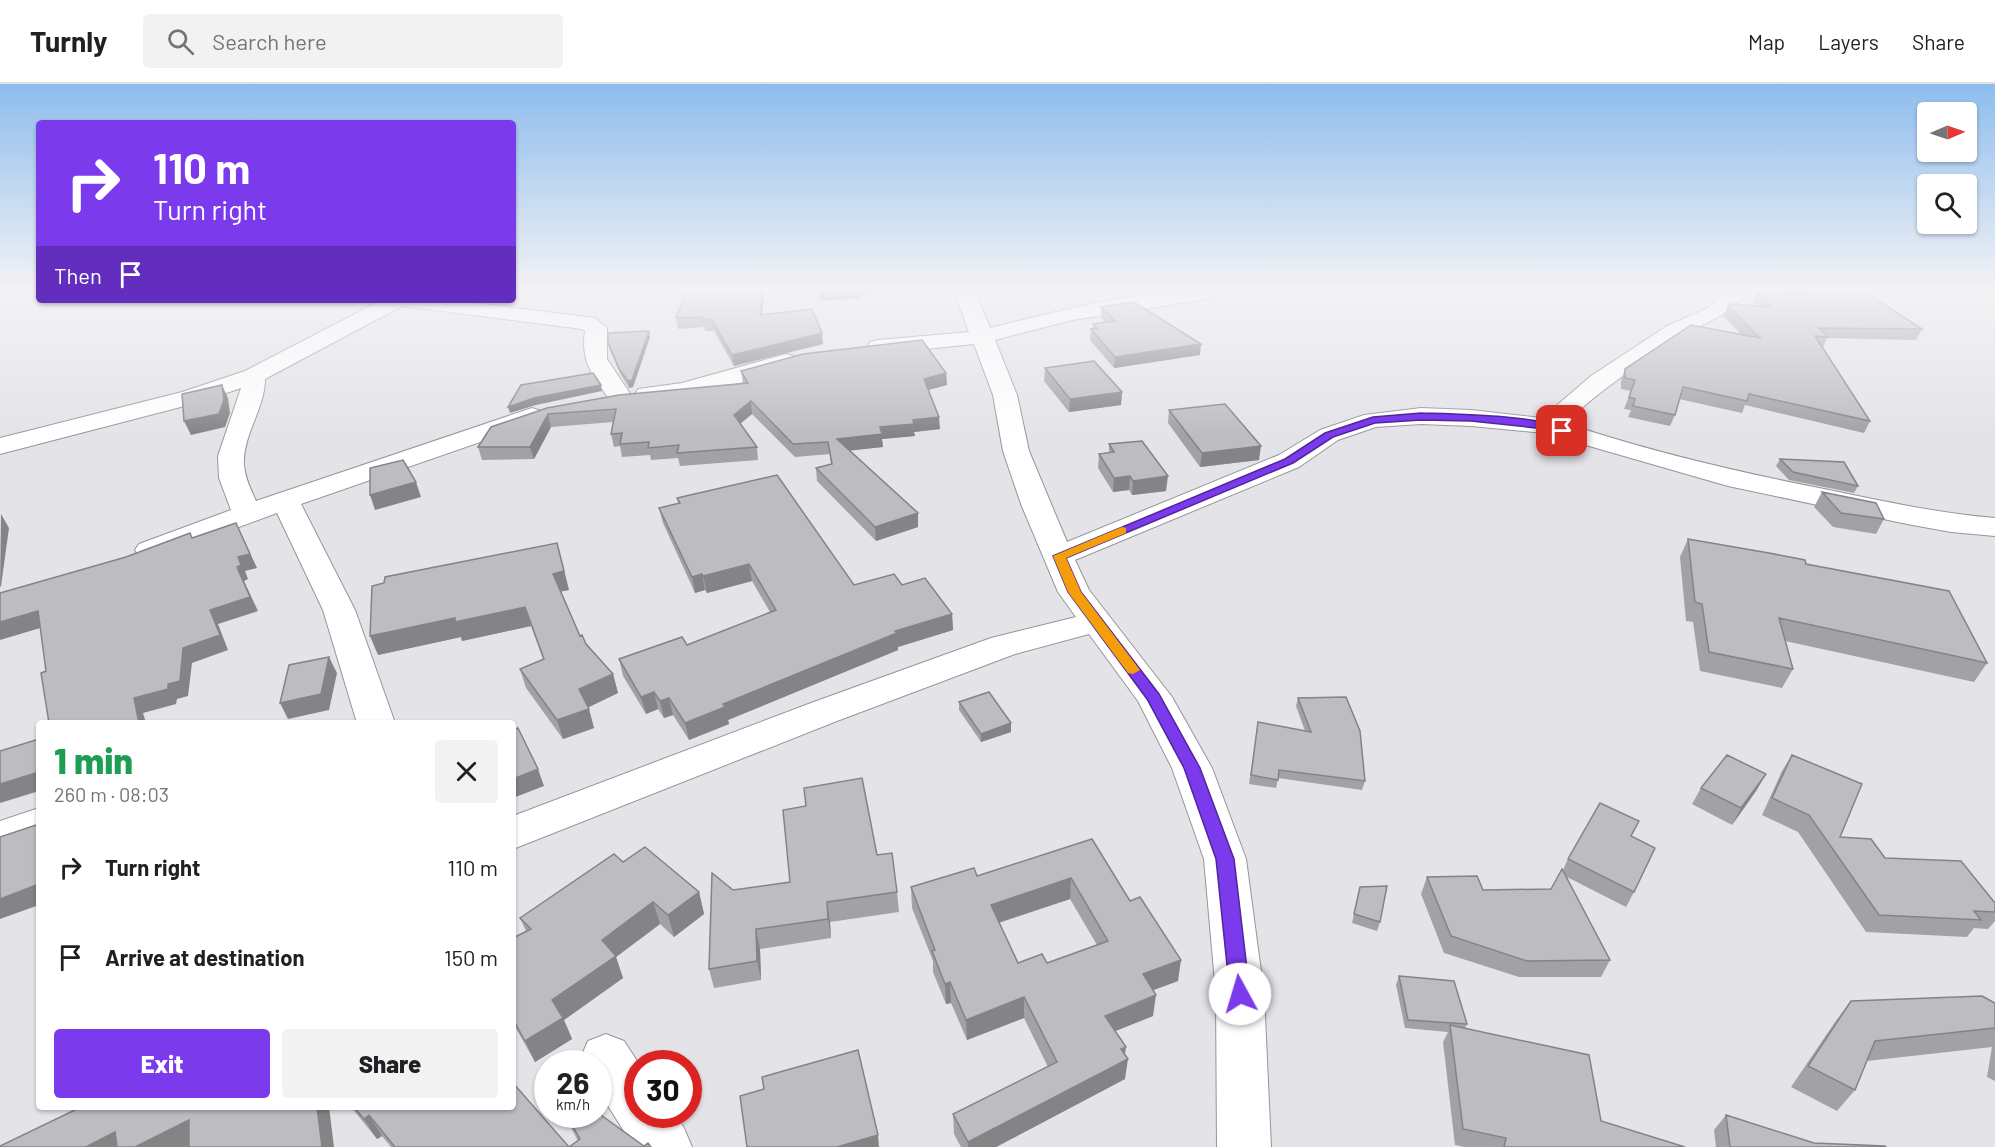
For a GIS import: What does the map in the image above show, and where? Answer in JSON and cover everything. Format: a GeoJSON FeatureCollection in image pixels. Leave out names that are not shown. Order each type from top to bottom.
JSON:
{"type":"FeatureCollection","features":[{"type":"Feature","properties":{"kind":"street"},"geometry":{"type":"LineString","coordinates":[[0,446],[191,397],[253,376],[329,337]]}},
{"type":"Feature","properties":{"kind":"street"},"geometry":{"type":"LineString","coordinates":[[595,337],[593,352],[597,364],[608,376],[621,398]]}},
{"type":"Feature","properties":{"kind":"street"},"geometry":{"type":"LineString","coordinates":[[850,350],[986,337]]}},
{"type":"Feature","properties":{"kind":"street"},"geometry":{"type":"LineString","coordinates":[[1548,426],[1599,381],[1667,337]]}},
{"type":"Feature","properties":{"kind":"street"},"geometry":{"type":"LineString","coordinates":[[981,338],[1005,395],[1016,451],[1035,504],[1074,592],[1154,697],[1192,768],[1225,859],[1240,994],[1244,1147]]}},
{"type":"Feature","properties":{"kind":"street"},"geometry":{"type":"LineString","coordinates":[[593,402],[684,390],[811,355]]}},
{"type":"Feature","properties":{"kind":"street"},"geometry":{"type":"LineString","coordinates":[[247,514],[232,472],[231,457],[251,404],[254,391],[253,376]]}},
{"type":"Feature","properties":{"kind":"street"},"geometry":{"type":"LineString","coordinates":[[132,558],[285,500],[487,430],[555,410]]}},
{"type":"Feature","properties":{"kind":"street"},"geometry":{"type":"LineString","coordinates":[[1059,556],[1289,461],[1329,435],[1373,420],[1441,417],[1548,426],[1728,478],[1907,515],[1951,523],[1995,527]]}},
{"type":"Feature","properties":{"kind":"street"},"geometry":{"type":"LineString","coordinates":[[285,500],[339,610],[375,720]]}},
{"type":"Feature","properties":{"kind":"street"},"geometry":{"type":"LineString","coordinates":[[516,832],[824,712],[981,655],[1096,622]]}},
{"type":"Feature","properties":{"kind":"street"},"geometry":{"type":"LineString","coordinates":[[0,837],[36,824]]}},
{"type":"Feature","properties":{"kind":"street"},"geometry":{"type":"LineString","coordinates":[[612,1066],[624,1085]]}},
{"type":"Feature","properties":{"kind":"street"},"geometry":{"type":"LineString","coordinates":[[652,1128],[665,1147]]}},
{"type":"Feature","properties":{"kind":"building"},"geometry":{"type":"Polygon","coordinates":[[[608,337],[647,337],[632,380],[628,381],[619,369],[608,337]]]}},
{"type":"Feature","properties":{"kind":"building"},"geometry":{"type":"Polygon","coordinates":[[[721,337],[807,337],[732,355],[721,337]]]}},
{"type":"Feature","properties":{"kind":"building"},"geometry":{"type":"Polygon","coordinates":[[[1098,337],[1189,337],[1201,344],[1115,357],[1098,337]]]}},
{"type":"Feature","properties":{"kind":"building"},"geometry":{"type":"Polygon","coordinates":[[[1674,337],[1760,338],[1759,337],[1815,337],[1870,421],[1749,394],[1747,401],[1683,387],[1675,415],[1633,406],[1635,399],[1629,397],[1635,380],[1625,378],[1625,369],[1674,337]]]}},
{"type":"Feature","properties":{"kind":"building"},"geometry":{"type":"Polygon","coordinates":[[[922,340],[946,373],[924,379],[939,417],[913,420],[914,424],[880,427],[882,434],[837,439],[918,513],[875,527],[816,468],[832,464],[828,442],[793,444],[751,401],[734,415],[757,447],[677,453],[679,445],[648,448],[649,442],[620,444],[622,433],[611,434],[616,409],[548,414],[530,447],[478,447],[491,427],[547,408],[619,395],[748,383],[741,371],[803,354],[922,340]]]}},
{"type":"Feature","properties":{"kind":"building"},"geometry":{"type":"Polygon","coordinates":[[[1094,361],[1122,392],[1070,399],[1045,368],[1094,361]]]}},
{"type":"Feature","properties":{"kind":"building"},"geometry":{"type":"Polygon","coordinates":[[[593,373],[601,385],[534,398],[508,407],[521,385],[593,373]]]}},
{"type":"Feature","properties":{"kind":"building"},"geometry":{"type":"Polygon","coordinates":[[[222,385],[224,400],[219,414],[184,421],[182,394],[222,385]]]}},
{"type":"Feature","properties":{"kind":"building"},"geometry":{"type":"Polygon","coordinates":[[[1225,404],[1261,446],[1202,453],[1169,410],[1225,404]]]}},
{"type":"Feature","properties":{"kind":"building"},"geometry":{"type":"Polygon","coordinates":[[[1142,441],[1168,476],[1133,481],[1130,476],[1114,478],[1099,454],[1114,452],[1109,444],[1142,441]]]}},
{"type":"Feature","properties":{"kind":"building"},"geometry":{"type":"Polygon","coordinates":[[[1780,459],[1844,462],[1858,486],[1793,472],[1780,459]]]}},
{"type":"Feature","properties":{"kind":"building"},"geometry":{"type":"Polygon","coordinates":[[[403,460],[416,482],[370,495],[370,468],[403,460]]]}},
{"type":"Feature","properties":{"kind":"building"},"geometry":{"type":"Polygon","coordinates":[[[777,475],[854,585],[894,574],[902,585],[925,578],[952,614],[895,631],[897,633],[723,704],[725,707],[685,723],[669,698],[660,701],[654,692],[641,697],[619,659],[682,637],[687,645],[776,610],[749,564],[692,577],[659,508],[680,503],[677,498],[777,475]]]}},
{"type":"Feature","properties":{"kind":"building"},"geometry":{"type":"Polygon","coordinates":[[[1822,492],[1876,503],[1884,519],[1841,513],[1822,492]]]}},
{"type":"Feature","properties":{"kind":"building"},"geometry":{"type":"Polygon","coordinates":[[[236,523],[250,554],[238,557],[241,565],[237,567],[250,597],[210,610],[220,635],[183,648],[180,681],[168,684],[168,689],[134,698],[138,720],[49,720],[41,673],[46,671],[38,611],[0,622],[0,593],[126,557],[190,533],[192,538],[236,523]]]}},
{"type":"Feature","properties":{"kind":"building"},"geometry":{"type":"Polygon","coordinates":[[[1688,539],[1805,560],[1806,564],[1949,591],[1987,663],[1779,618],[1793,669],[1709,652],[1702,604],[1695,602],[1688,539]]]}},
{"type":"Feature","properties":{"kind":"building"},"geometry":{"type":"Polygon","coordinates":[[[557,543],[564,571],[553,574],[580,636],[582,635],[586,644],[613,674],[579,689],[589,709],[557,720],[520,669],[544,659],[525,607],[455,622],[455,618],[370,636],[372,586],[384,583],[385,577],[557,543]]]}},
{"type":"Feature","properties":{"kind":"building"},"geometry":{"type":"Polygon","coordinates":[[[329,657],[321,694],[280,703],[289,665],[329,657]]]}},
{"type":"Feature","properties":{"kind":"building"},"geometry":{"type":"Polygon","coordinates":[[[989,692],[1011,723],[981,734],[959,702],[989,692]]]}},
{"type":"Feature","properties":{"kind":"building"},"geometry":{"type":"Polygon","coordinates":[[[1346,697],[1360,731],[1365,781],[1279,770],[1278,780],[1251,775],[1258,722],[1311,732],[1298,698],[1346,697]]]}},
{"type":"Feature","properties":{"kind":"building"},"geometry":{"type":"Polygon","coordinates":[[[518,728],[538,769],[516,778],[516,729],[518,728]]]}},
{"type":"Feature","properties":{"kind":"building"},"geometry":{"type":"Polygon","coordinates":[[[36,740],[36,773],[0,784],[0,751],[36,740]]]}},
{"type":"Feature","properties":{"kind":"building"},"geometry":{"type":"Polygon","coordinates":[[[1727,755],[1766,774],[1741,808],[1701,788],[1727,755]]]}},
{"type":"Feature","properties":{"kind":"building"},"geometry":{"type":"Polygon","coordinates":[[[1792,755],[1862,784],[1840,837],[1871,839],[1885,858],[1961,861],[1995,903],[1995,912],[1974,911],[1981,920],[1879,915],[1809,815],[1772,798],[1792,755]]]}},
{"type":"Feature","properties":{"kind":"building"},"geometry":{"type":"Polygon","coordinates":[[[862,778],[877,855],[892,853],[897,892],[827,902],[828,919],[756,929],[757,961],[709,969],[712,873],[733,890],[790,882],[783,810],[806,806],[804,788],[862,778]]]}},
{"type":"Feature","properties":{"kind":"building"},"geometry":{"type":"Polygon","coordinates":[[[1600,803],[1639,821],[1631,836],[1655,848],[1634,892],[1568,859],[1600,803]]]}},
{"type":"Feature","properties":{"kind":"building"},"geometry":{"type":"Polygon","coordinates":[[[36,825],[36,885],[0,899],[0,837],[36,825]]]}},
{"type":"Feature","properties":{"kind":"building"},"geometry":{"type":"Polygon","coordinates":[[[1092,839],[1130,901],[1140,897],[1181,960],[1143,974],[1156,995],[1105,1016],[1126,1047],[1121,1049],[1128,1059],[968,1142],[953,1114],[1057,1062],[1024,997],[966,1020],[950,982],[945,984],[932,951],[935,950],[911,887],[974,868],[977,876],[1092,839]],[[1071,878],[991,905],[1018,963],[1042,954],[1047,963],[1108,941],[1071,878]]]}},
{"type":"Feature","properties":{"kind":"building"},"geometry":{"type":"Polygon","coordinates":[[[645,847],[699,892],[668,915],[653,902],[602,940],[616,956],[552,1000],[563,1018],[525,1041],[516,1024],[516,936],[531,929],[520,918],[614,854],[623,862],[645,847]]]}},
{"type":"Feature","properties":{"kind":"building"},"geometry":{"type":"Polygon","coordinates":[[[1562,869],[1610,960],[1527,961],[1451,936],[1427,877],[1477,876],[1483,890],[1551,889],[1562,869]]]}},
{"type":"Feature","properties":{"kind":"building"},"geometry":{"type":"Polygon","coordinates":[[[1387,886],[1380,922],[1354,914],[1360,887],[1387,886]]]}},
{"type":"Feature","properties":{"kind":"building"},"geometry":{"type":"Polygon","coordinates":[[[1399,976],[1454,981],[1467,1024],[1408,1020],[1399,976]]]}},
{"type":"Feature","properties":{"kind":"building"},"geometry":{"type":"Polygon","coordinates":[[[1982,996],[1995,1003],[1995,1028],[1875,1041],[1855,1090],[1808,1066],[1851,1001],[1982,996]]]}},
{"type":"Feature","properties":{"kind":"building"},"geometry":{"type":"Polygon","coordinates":[[[1450,1025],[1589,1055],[1601,1121],[1685,1147],[1504,1147],[1506,1138],[1463,1129],[1450,1025]]]}},
{"type":"Feature","properties":{"kind":"building"},"geometry":{"type":"Polygon","coordinates":[[[858,1050],[878,1135],[837,1147],[747,1147],[740,1096],[764,1089],[762,1077],[858,1050]]]}},
{"type":"Feature","properties":{"kind":"building"},"geometry":{"type":"Polygon","coordinates":[[[516,1086],[534,1107],[534,1128],[552,1128],[569,1147],[395,1147],[369,1115],[364,1119],[356,1110],[516,1110],[516,1086]]]}},
{"type":"Feature","properties":{"kind":"building"},"geometry":{"type":"Polygon","coordinates":[[[75,1110],[317,1110],[322,1147],[189,1147],[189,1120],[135,1147],[117,1147],[115,1132],[86,1147],[0,1146],[75,1110]]]}},
{"type":"Feature","properties":{"kind":"building"},"geometry":{"type":"Polygon","coordinates":[[[1726,1115],[1814,1143],[1886,1147],[1730,1147],[1726,1115]]]}},
{"type":"Feature","properties":{"kind":"building"},"geometry":{"type":"Polygon","coordinates":[[[612,1123],[644,1146],[648,1143],[651,1147],[569,1147],[580,1139],[574,1128],[612,1128],[612,1123]]]}},
{"type":"Feature","properties":{"kind":"slow traffic"},"geometry":{"type":"LineString","coordinates":[[1122,531],[1059,556],[1074,592],[1133,670]]}},
{"type":"Feature","properties":{"kind":"route"},"geometry":{"type":"LineString","coordinates":[[1240,994],[1225,859],[1192,768],[1154,697],[1074,592],[1059,556],[1289,461],[1329,435],[1373,420],[1421,416],[1471,418],[1548,426],[1562,431]]}}]}
